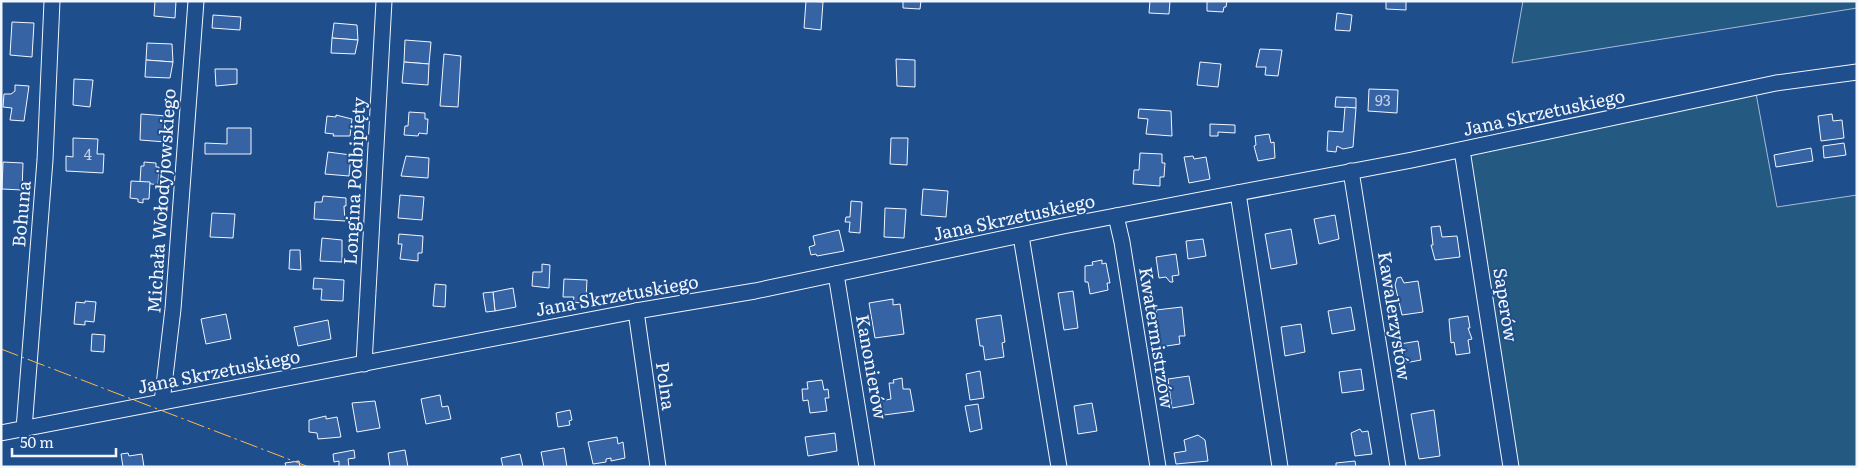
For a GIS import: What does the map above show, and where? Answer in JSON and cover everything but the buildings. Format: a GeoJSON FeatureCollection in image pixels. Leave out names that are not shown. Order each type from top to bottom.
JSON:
{"type":"FeatureCollection","features":[{"type":"Feature","properties":{"kind":"street","name":"Bohuna"},"geometry":{"type":"LineString","coordinates":[[24,429],[45,160],[52,1]]}},
{"type":"Feature","properties":{"kind":"street","name":"Michała Wołodyjowskiego"},"geometry":{"type":"LineString","coordinates":[[162,402],[173,310],[196,1]]}},
{"type":"Feature","properties":{"kind":"street","name":"Longina Podbipięty"},"geometry":{"type":"LineString","coordinates":[[364,364],[384,1]]}},
{"type":"Feature","properties":{"kind":"street","name":"Jana Skrzetuskiego"},"geometry":{"type":"LineString","coordinates":[[1,434],[636,310],[755,291],[1116,216],[1462,150],[1776,84],[1857,72]]}},
{"type":"Feature","properties":{"kind":"street","name":"Saperów"},"geometry":{"type":"LineString","coordinates":[[1462,150],[1511,467]]}},
{"type":"Feature","properties":{"kind":"street","name":"Kawalerzystów"},"geometry":{"type":"LineString","coordinates":[[1351,171],[1398,467]]}},
{"type":"Feature","properties":{"kind":"street"},"geometry":{"type":"LineString","coordinates":[[1238,193],[1280,467]]}},
{"type":"Feature","properties":{"kind":"street","name":"Kwatermistrzów"},"geometry":{"type":"LineString","coordinates":[[1116,216],[1122,242],[1158,467]]}},
{"type":"Feature","properties":{"kind":"street"},"geometry":{"type":"LineString","coordinates":[[1021,236],[1059,467]]}},
{"type":"Feature","properties":{"kind":"street","name":"Kanonierów"},"geometry":{"type":"LineString","coordinates":[[836,274],[867,467]]}},
{"type":"Feature","properties":{"kind":"street","name":"Polna"},"geometry":{"type":"LineString","coordinates":[[636,310],[658,467]]}},
{"type":"Feature","properties":{"kind":"shaded area"},"geometry":{"type":"Polygon","coordinates":[[[1523,1],[1857,1],[1857,8],[1512,63],[1523,1]]]}},
{"type":"Feature","properties":{"kind":"shaded area"},"geometry":{"type":"Polygon","coordinates":[[[1755,88],[1777,207],[1857,195],[1857,467],[1511,467],[1462,150],[1755,88]]]}},
{"type":"Feature","properties":{"kind":"power"},"geometry":{"type":"LineString","coordinates":[[1,349],[309,467]]}}]}
